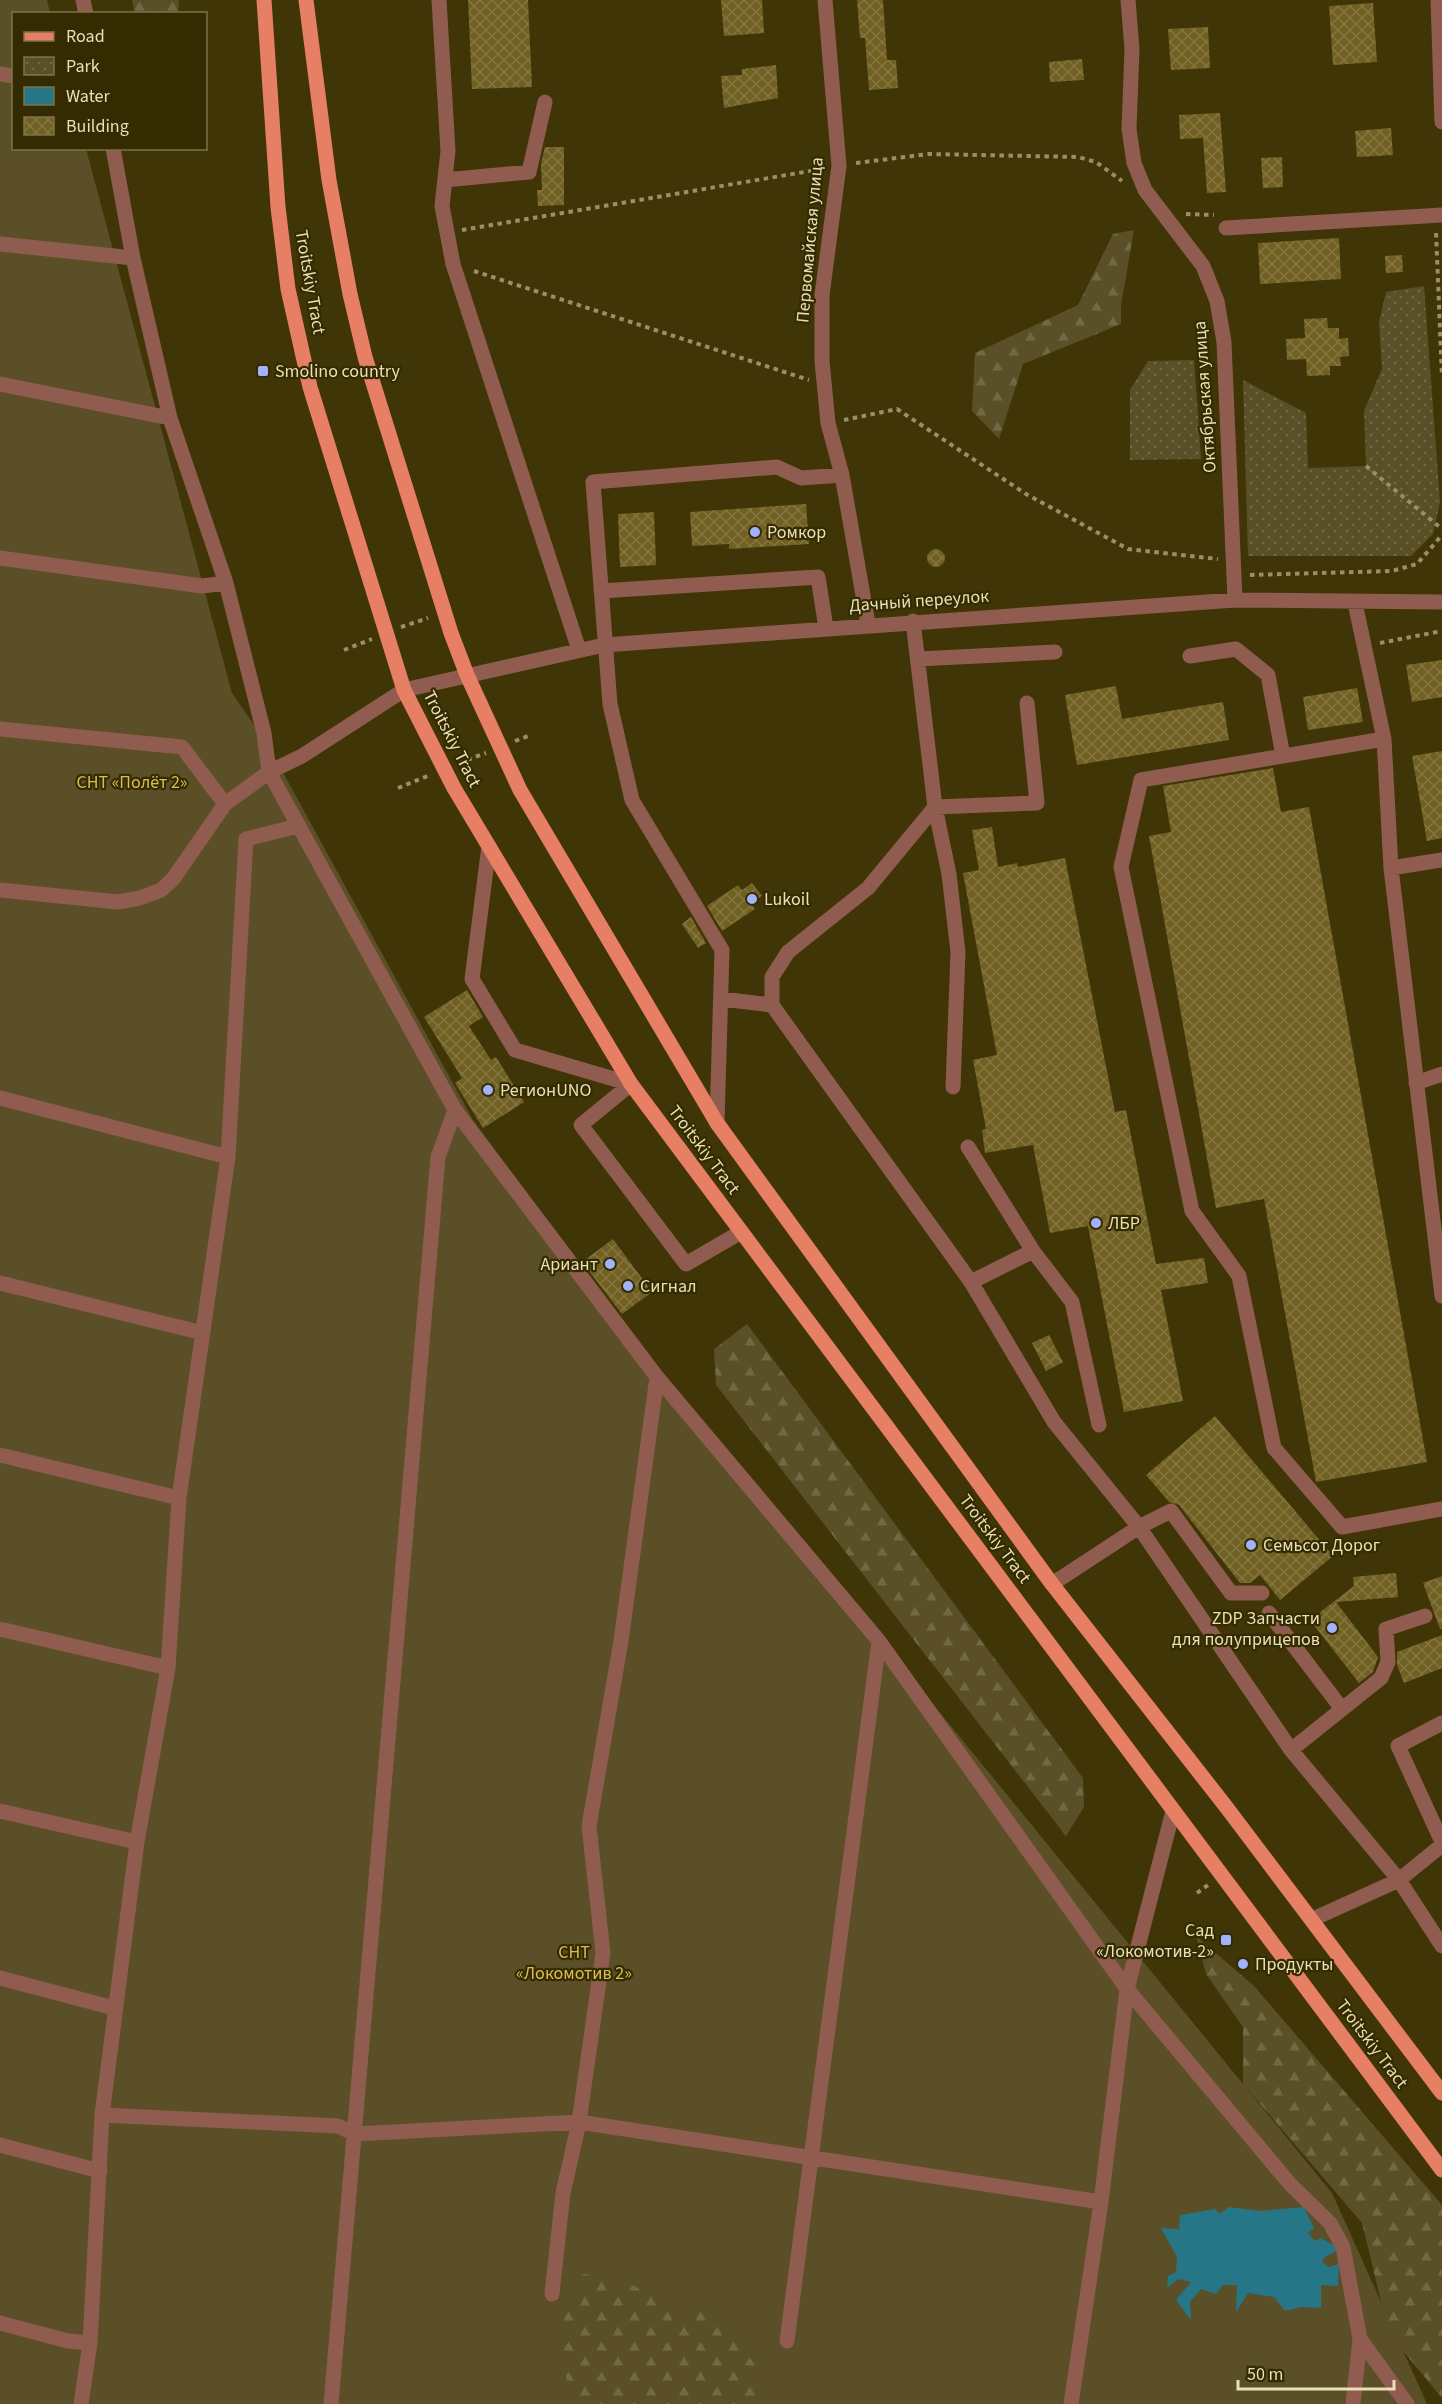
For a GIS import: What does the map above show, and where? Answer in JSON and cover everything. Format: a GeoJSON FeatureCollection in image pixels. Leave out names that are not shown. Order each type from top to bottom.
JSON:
{"type":"FeatureCollection","features":[{"type":"Feature","properties":{"kind":"main road","name":"Troitskiy Tract"},"geometry":{"type":"LineString","coordinates":[[264,0],[278,207],[288,289],[310,387],[404,690],[454,788],[631,1084],[1442,2170]]}},
{"type":"Feature","properties":{"kind":"main road","name":"Troitskiy Tract"},"geometry":{"type":"LineString","coordinates":[[308,0],[308,21],[341,255],[364,357],[416,526],[467,675],[520,790],[717,1123],[1052,1584],[1313,1919],[1442,2093]]}},
{"type":"Feature","properties":{"kind":"street"},"geometry":{"type":"LineString","coordinates":[[439,0],[448,151],[442,206],[453,264],[579,650]]}},
{"type":"Feature","properties":{"kind":"street","name":"Первомайская улица"},"geometry":{"type":"LineString","coordinates":[[825,0],[839,166],[822,296],[824,385],[828,423],[842,475],[868,624]]}},
{"type":"Feature","properties":{"kind":"street","name":"Октябрьская улица"},"geometry":{"type":"LineString","coordinates":[[1128,0],[1132,49],[1130,129],[1134,163],[1145,190],[1203,266],[1217,301],[1224,342],[1235,600]]}},
{"type":"Feature","properties":{"kind":"street"},"geometry":{"type":"LineString","coordinates":[[1438,0],[1442,122]]}},
{"type":"Feature","properties":{"kind":"street"},"geometry":{"type":"LineString","coordinates":[[445,180],[529,172],[545,102]]}},
{"type":"Feature","properties":{"kind":"street"},"geometry":{"type":"LineString","coordinates":[[113,150],[133,258],[170,418],[226,583],[264,733],[269,772],[298,825],[455,1110],[657,1377],[879,1641],[1127,1989],[1290,2184],[1330,2223],[1343,2247],[1360,2339],[1353,2404]]}},
{"type":"Feature","properties":{"kind":"street"},"geometry":{"type":"LineString","coordinates":[[1224,222],[1439,215]]}},
{"type":"Feature","properties":{"kind":"street"},"geometry":{"type":"LineString","coordinates":[[0,244],[133,258]]}},
{"type":"Feature","properties":{"kind":"street"},"geometry":{"type":"LineString","coordinates":[[0,384],[170,418]]}},
{"type":"Feature","properties":{"kind":"street"},"geometry":{"type":"LineString","coordinates":[[717,1123],[722,950],[632,800],[610,704],[593,482],[777,467],[801,478],[842,475]]}},
{"type":"Feature","properties":{"kind":"street"},"geometry":{"type":"LineString","coordinates":[[0,558],[202,586],[226,583]]}},
{"type":"Feature","properties":{"kind":"street"},"geometry":{"type":"LineString","coordinates":[[601,591],[818,577],[826,628]]}},
{"type":"Feature","properties":{"kind":"street","name":"Дачный переулок"},"geometry":{"type":"LineString","coordinates":[[0,890],[118,902],[140,898],[161,890],[173,879],[225,804],[269,772],[302,756],[404,690],[604,645],[868,624],[1235,600],[1355,603],[1442,602]]}},
{"type":"Feature","properties":{"kind":"street"},"geometry":{"type":"LineString","coordinates":[[1355,603],[1384,740],[1392,868],[1442,1296]]}},
{"type":"Feature","properties":{"kind":"street"},"geometry":{"type":"LineString","coordinates":[[913,621],[935,807],[949,874],[958,952],[953,1087]]}},
{"type":"Feature","properties":{"kind":"street"},"geometry":{"type":"LineString","coordinates":[[1190,656],[1236,649],[1268,675],[1283,756]]}},
{"type":"Feature","properties":{"kind":"street"},"geometry":{"type":"LineString","coordinates":[[918,659],[1055,652]]}},
{"type":"Feature","properties":{"kind":"street"},"geometry":{"type":"LineString","coordinates":[[1027,703],[1037,803],[935,807],[868,888],[788,952],[772,977],[772,1005],[971,1282],[1054,1422],[1139,1527],[1291,1750],[1399,1880],[1442,1946]]}},
{"type":"Feature","properties":{"kind":"street"},"geometry":{"type":"LineString","coordinates":[[0,729],[182,747],[225,804]]}},
{"type":"Feature","properties":{"kind":"street"},"geometry":{"type":"LineString","coordinates":[[1384,740],[1141,780],[1121,867],[1192,1211],[1239,1276],[1274,1448],[1342,1527],[1442,1509]]}},
{"type":"Feature","properties":{"kind":"street"},"geometry":{"type":"LineString","coordinates":[[81,2404],[90,2343],[102,2115],[114,2008],[137,1842],[168,1668],[179,1498],[228,1157],[246,839],[298,825]]}},
{"type":"Feature","properties":{"kind":"street"},"geometry":{"type":"LineString","coordinates":[[489,846],[472,979],[515,1050],[631,1084]]}},
{"type":"Feature","properties":{"kind":"street"},"geometry":{"type":"LineString","coordinates":[[1392,868],[1442,860]]}},
{"type":"Feature","properties":{"kind":"street"},"geometry":{"type":"LineString","coordinates":[[721,999],[772,1005]]}},
{"type":"Feature","properties":{"kind":"street"},"geometry":{"type":"LineString","coordinates":[[1416,1083],[1442,1074]]}},
{"type":"Feature","properties":{"kind":"street"},"geometry":{"type":"LineString","coordinates":[[631,1084],[580,1125],[686,1264],[741,1232]]}},
{"type":"Feature","properties":{"kind":"street"},"geometry":{"type":"LineString","coordinates":[[0,1098],[228,1157]]}},
{"type":"Feature","properties":{"kind":"street"},"geometry":{"type":"LineString","coordinates":[[331,2404],[438,1157],[455,1110]]}},
{"type":"Feature","properties":{"kind":"street"},"geometry":{"type":"LineString","coordinates":[[968,1147],[1033,1251],[1072,1302],[1099,1425]]}},
{"type":"Feature","properties":{"kind":"street"},"geometry":{"type":"LineString","coordinates":[[971,1282],[1033,1251]]}},
{"type":"Feature","properties":{"kind":"street"},"geometry":{"type":"LineString","coordinates":[[0,1283],[202,1334]]}},
{"type":"Feature","properties":{"kind":"street"},"geometry":{"type":"LineString","coordinates":[[552,2294],[563,2193],[579,2122],[603,1953],[589,1826],[621,1641],[657,1377]]}},
{"type":"Feature","properties":{"kind":"street"},"geometry":{"type":"LineString","coordinates":[[0,1455],[179,1498]]}},
{"type":"Feature","properties":{"kind":"street"},"geometry":{"type":"LineString","coordinates":[[1052,1584],[1139,1527],[1171,1511],[1231,1593],[1262,1593]]}},
{"type":"Feature","properties":{"kind":"street"},"geometry":{"type":"LineString","coordinates":[[1269,1613],[1342,1709]]}},
{"type":"Feature","properties":{"kind":"street"},"geometry":{"type":"LineString","coordinates":[[1291,1750],[1381,1678],[1388,1662],[1386,1629],[1425,1616]]}},
{"type":"Feature","properties":{"kind":"street"},"geometry":{"type":"LineString","coordinates":[[0,1629],[168,1668]]}},
{"type":"Feature","properties":{"kind":"street"},"geometry":{"type":"LineString","coordinates":[[787,2341],[879,1641]]}},
{"type":"Feature","properties":{"kind":"street"},"geometry":{"type":"LineString","coordinates":[[1313,1919],[1399,1880],[1442,1844],[1398,1746],[1442,1723]]}},
{"type":"Feature","properties":{"kind":"street"},"geometry":{"type":"LineString","coordinates":[[0,1811],[137,1842]]}},
{"type":"Feature","properties":{"kind":"street"},"geometry":{"type":"LineString","coordinates":[[1071,2404],[1101,2202],[1127,1989],[1173,1811]]}},
{"type":"Feature","properties":{"kind":"street"},"geometry":{"type":"LineString","coordinates":[[0,1978],[114,2008]]}},
{"type":"Feature","properties":{"kind":"street"},"geometry":{"type":"LineString","coordinates":[[102,2115],[338,2126],[355,2134],[579,2122],[1101,2202]]}},
{"type":"Feature","properties":{"kind":"street"},"geometry":{"type":"LineString","coordinates":[[0,2145],[100,2171]]}},
{"type":"Feature","properties":{"kind":"street"},"geometry":{"type":"LineString","coordinates":[[0,2323],[68,2341],[90,2343]]}},
{"type":"Feature","properties":{"kind":"street"},"geometry":{"type":"LineString","coordinates":[[1360,2339],[1407,2404]]}},
{"type":"Feature","properties":{"kind":"path"},"geometry":{"type":"LineString","coordinates":[[447,233],[839,166],[929,154],[1078,157],[1096,162],[1123,182]]}},
{"type":"Feature","properties":{"kind":"path"},"geometry":{"type":"LineString","coordinates":[[1158,209],[1224,222]]}},
{"type":"Feature","properties":{"kind":"path"},"geometry":{"type":"LineString","coordinates":[[1439,215],[1442,377]]}},
{"type":"Feature","properties":{"kind":"path"},"geometry":{"type":"LineString","coordinates":[[453,264],[824,385]]}},
{"type":"Feature","properties":{"kind":"path"},"geometry":{"type":"LineString","coordinates":[[828,423],[897,410],[1026,494],[1128,549],[1234,568],[1392,570],[1417,564],[1442,536]]}},
{"type":"Feature","properties":{"kind":"path"},"geometry":{"type":"LineString","coordinates":[[1366,466],[1442,529]]}},
{"type":"Feature","properties":{"kind":"path"},"geometry":{"type":"LineString","coordinates":[[1365,646],[1442,631]]}},
{"type":"Feature","properties":{"kind":"green space","name":"СНТ «Локомотив 2»"},"geometry":{"type":"Polygon","coordinates":[[[0,0],[47,0],[50,12],[12,12],[12,150],[86,150],[232,693],[268,745],[473,1120],[631,1334],[1332,2193],[1427,2404],[0,2404],[0,0]]]}},
{"type":"Feature","properties":{"kind":"green space"},"geometry":{"type":"Polygon","coordinates":[[[132,0],[179,0],[178,12],[135,12],[132,0]]]}},
{"type":"Feature","properties":{"kind":"green space"},"geometry":{"type":"Polygon","coordinates":[[[1134,230],[1121,305],[1121,324],[1023,364],[999,439],[972,411],[975,353],[1078,305],[1113,234],[1134,230]]]}},
{"type":"Feature","properties":{"kind":"green space"},"geometry":{"type":"Polygon","coordinates":[[[1424,286],[1440,502],[1433,534],[1411,556],[1248,556],[1243,380],[1306,413],[1308,468],[1366,466],[1364,411],[1382,369],[1379,322],[1386,292],[1424,286]]]}},
{"type":"Feature","properties":{"kind":"green space"},"geometry":{"type":"Polygon","coordinates":[[[1194,360],[1201,459],[1130,460],[1130,390],[1148,361],[1194,360]]]}},
{"type":"Feature","properties":{"kind":"green space"},"geometry":{"type":"Polygon","coordinates":[[[747,1324],[1083,1778],[1084,1807],[1066,1836],[716,1385],[714,1349],[747,1324]]]}},
{"type":"Feature","properties":{"kind":"green space"},"geometry":{"type":"Polygon","coordinates":[[[1196,1936],[1254,1986],[1442,2205],[1442,2398],[1389,2334],[1362,2223],[1243,2084],[1243,2027],[1206,1974],[1196,1936]]]}},
{"type":"Feature","properties":{"kind":"green space"},"geometry":{"type":"Polygon","coordinates":[[[583,2274],[620,2279],[666,2302],[713,2316],[756,2365],[756,2404],[570,2404],[557,2316],[583,2274]]]}},
{"type":"Feature","properties":{"kind":"water"},"geometry":{"type":"Polygon","coordinates":[[[1229,2207],[1260,2211],[1304,2207],[1314,2228],[1308,2233],[1315,2241],[1321,2238],[1337,2247],[1337,2251],[1325,2257],[1322,2262],[1329,2267],[1339,2264],[1338,2286],[1321,2285],[1321,2308],[1301,2307],[1285,2311],[1274,2297],[1248,2293],[1236,2312],[1237,2285],[1223,2285],[1216,2294],[1201,2289],[1190,2302],[1191,2320],[1176,2300],[1191,2282],[1178,2279],[1167,2288],[1168,2276],[1176,2272],[1177,2257],[1161,2228],[1179,2229],[1180,2215],[1215,2209],[1220,2214],[1229,2207]]]}},
{"type":"Feature","properties":{"kind":"building"},"geometry":{"type":"Polygon","coordinates":[[[468,0],[528,0],[532,87],[472,89],[468,0]]]}},
{"type":"Feature","properties":{"kind":"building"},"geometry":{"type":"Polygon","coordinates":[[[721,0],[762,0],[764,33],[724,36],[721,0]]]}},
{"type":"Feature","properties":{"kind":"building"},"geometry":{"type":"Polygon","coordinates":[[[857,0],[883,0],[887,60],[896,60],[898,88],[869,90],[865,38],[860,38],[857,0]]]}},
{"type":"Feature","properties":{"kind":"building"},"geometry":{"type":"Polygon","coordinates":[[[1373,3],[1377,62],[1333,65],[1329,6],[1373,3]]]}},
{"type":"Feature","properties":{"kind":"building"},"geometry":{"type":"Polygon","coordinates":[[[1208,27],[1210,68],[1171,70],[1168,29],[1208,27]]]}},
{"type":"Feature","properties":{"kind":"building"},"geometry":{"type":"Polygon","coordinates":[[[1082,59],[1084,80],[1050,82],[1049,62],[1082,59]]]}},
{"type":"Feature","properties":{"kind":"building"},"geometry":{"type":"Polygon","coordinates":[[[776,65],[778,98],[724,108],[721,76],[742,75],[742,69],[776,65]]]}},
{"type":"Feature","properties":{"kind":"building"},"geometry":{"type":"Polygon","coordinates":[[[1220,113],[1226,192],[1207,193],[1203,138],[1180,139],[1179,115],[1220,113]]]}},
{"type":"Feature","properties":{"kind":"building"},"geometry":{"type":"Polygon","coordinates":[[[1391,128],[1393,155],[1357,157],[1355,131],[1391,128]]]}},
{"type":"Feature","properties":{"kind":"building"},"geometry":{"type":"Polygon","coordinates":[[[545,147],[564,147],[564,205],[538,206],[537,190],[542,190],[541,164],[545,147]]]}},
{"type":"Feature","properties":{"kind":"building"},"geometry":{"type":"Polygon","coordinates":[[[1282,157],[1283,187],[1263,188],[1261,158],[1282,157]]]}},
{"type":"Feature","properties":{"kind":"building"},"geometry":{"type":"Polygon","coordinates":[[[1339,238],[1341,279],[1260,284],[1258,243],[1339,238]]]}},
{"type":"Feature","properties":{"kind":"building"},"geometry":{"type":"Polygon","coordinates":[[[1402,255],[1403,272],[1386,273],[1385,256],[1402,255]]]}},
{"type":"Feature","properties":{"kind":"building"},"geometry":{"type":"Polygon","coordinates":[[[1327,318],[1328,328],[1339,328],[1339,339],[1348,338],[1349,356],[1340,357],[1341,366],[1330,366],[1330,375],[1307,376],[1306,359],[1287,360],[1286,339],[1305,338],[1304,319],[1327,318]]]}},
{"type":"Feature","properties":{"kind":"building"},"geometry":{"type":"Polygon","coordinates":[[[806,504],[809,544],[729,549],[729,544],[692,546],[690,512],[806,504]]]}},
{"type":"Feature","properties":{"kind":"building"},"geometry":{"type":"Polygon","coordinates":[[[654,512],[656,565],[620,567],[618,514],[654,512]]]}},
{"type":"Feature","properties":{"kind":"building"},"geometry":{"type":"Polygon","coordinates":[[[936,549],[942,552],[945,558],[942,564],[936,567],[930,564],[927,558],[930,552],[936,549]]]}},
{"type":"Feature","properties":{"kind":"building"},"geometry":{"type":"Polygon","coordinates":[[[1442,660],[1442,697],[1412,702],[1406,665],[1442,660]]]}},
{"type":"Feature","properties":{"kind":"building"},"geometry":{"type":"Polygon","coordinates":[[[1116,686],[1122,719],[1223,702],[1229,740],[1077,765],[1065,695],[1116,686]]]}},
{"type":"Feature","properties":{"kind":"building"},"geometry":{"type":"Polygon","coordinates":[[[1357,688],[1363,722],[1308,730],[1303,697],[1357,688]]]}},
{"type":"Feature","properties":{"kind":"building"},"geometry":{"type":"Polygon","coordinates":[[[1442,751],[1442,838],[1427,841],[1412,756],[1442,751]]]}},
{"type":"Feature","properties":{"kind":"building"},"geometry":{"type":"Polygon","coordinates":[[[1273,768],[1281,812],[1309,807],[1427,1462],[1316,1482],[1264,1199],[1216,1208],[1149,836],[1171,832],[1163,786],[1273,768]]]}},
{"type":"Feature","properties":{"kind":"building"},"geometry":{"type":"Polygon","coordinates":[[[992,827],[998,867],[1017,863],[1018,867],[1065,858],[1115,1112],[1126,1110],[1156,1264],[1204,1258],[1208,1283],[1161,1290],[1183,1401],[1124,1412],[1088,1226],[1050,1233],[1033,1145],[985,1153],[982,1130],[986,1129],[973,1060],[997,1055],[963,873],[979,870],[972,830],[992,827]]]}},
{"type":"Feature","properties":{"kind":"building"},"geometry":{"type":"Polygon","coordinates":[[[752,883],[762,896],[751,903],[755,909],[722,931],[707,906],[738,885],[742,890],[752,883]]]}},
{"type":"Feature","properties":{"kind":"building"},"geometry":{"type":"Polygon","coordinates":[[[691,917],[706,943],[698,948],[682,924],[691,917]]]}},
{"type":"Feature","properties":{"kind":"building"},"geometry":{"type":"Polygon","coordinates":[[[467,990],[483,1017],[469,1026],[491,1060],[496,1057],[524,1102],[483,1128],[455,1083],[462,1078],[424,1017],[467,990]]]}},
{"type":"Feature","properties":{"kind":"building"},"geometry":{"type":"Polygon","coordinates":[[[613,1239],[652,1292],[622,1314],[582,1262],[613,1239]]]}},
{"type":"Feature","properties":{"kind":"building"},"geometry":{"type":"Polygon","coordinates":[[[1049,1335],[1063,1362],[1046,1371],[1032,1343],[1049,1335]]]}},
{"type":"Feature","properties":{"kind":"building"},"geometry":{"type":"Polygon","coordinates":[[[1215,1416],[1333,1556],[1280,1600],[1260,1575],[1250,1583],[1240,1583],[1179,1505],[1169,1502],[1146,1475],[1215,1416]]]}},
{"type":"Feature","properties":{"kind":"building"},"geometry":{"type":"Polygon","coordinates":[[[1396,1573],[1398,1597],[1336,1602],[1378,1657],[1373,1672],[1359,1683],[1310,1620],[1354,1586],[1353,1577],[1396,1573]]]}},
{"type":"Feature","properties":{"kind":"building"},"geometry":{"type":"Polygon","coordinates":[[[1442,1576],[1442,1629],[1440,1629],[1423,1583],[1442,1576]]]}},
{"type":"Feature","properties":{"kind":"building"},"geometry":{"type":"Polygon","coordinates":[[[1442,1635],[1442,1668],[1404,1683],[1397,1665],[1397,1652],[1442,1635]]]}},
{"type":"Feature","properties":{"kind":"place","name":"Smolino country"},"geometry":{"type":"Point","coordinates":[263,371]}},
{"type":"Feature","properties":{"kind":"place","name":"Ромкор"},"geometry":{"type":"Point","coordinates":[755,532]}},
{"type":"Feature","properties":{"kind":"place","name":"Lukoil"},"geometry":{"type":"Point","coordinates":[752,899]}},
{"type":"Feature","properties":{"kind":"place","name":"РегионUNO"},"geometry":{"type":"Point","coordinates":[488,1090]}},
{"type":"Feature","properties":{"kind":"place","name":"ЛБР"},"geometry":{"type":"Point","coordinates":[1096,1223]}},
{"type":"Feature","properties":{"kind":"place","name":"Ариант"},"geometry":{"type":"Point","coordinates":[610,1264]}},
{"type":"Feature","properties":{"kind":"place","name":"Сигнал"},"geometry":{"type":"Point","coordinates":[628,1286]}},
{"type":"Feature","properties":{"kind":"place","name":"Семьсот Дорог"},"geometry":{"type":"Point","coordinates":[1251,1545]}},
{"type":"Feature","properties":{"kind":"place","name":"ZDP Запчасти для полуприцепов"},"geometry":{"type":"Point","coordinates":[1332,1628]}},
{"type":"Feature","properties":{"kind":"place","name":"Сад «Локомотив-2»"},"geometry":{"type":"Point","coordinates":[1226,1940]}},
{"type":"Feature","properties":{"kind":"place","name":"Продукты"},"geometry":{"type":"Point","coordinates":[1243,1964]}},
{"type":"Feature","properties":{"kind":"park label","name":"СНТ «Полёт 2»"},"geometry":{"type":"Point","coordinates":[132,782]}}]}
